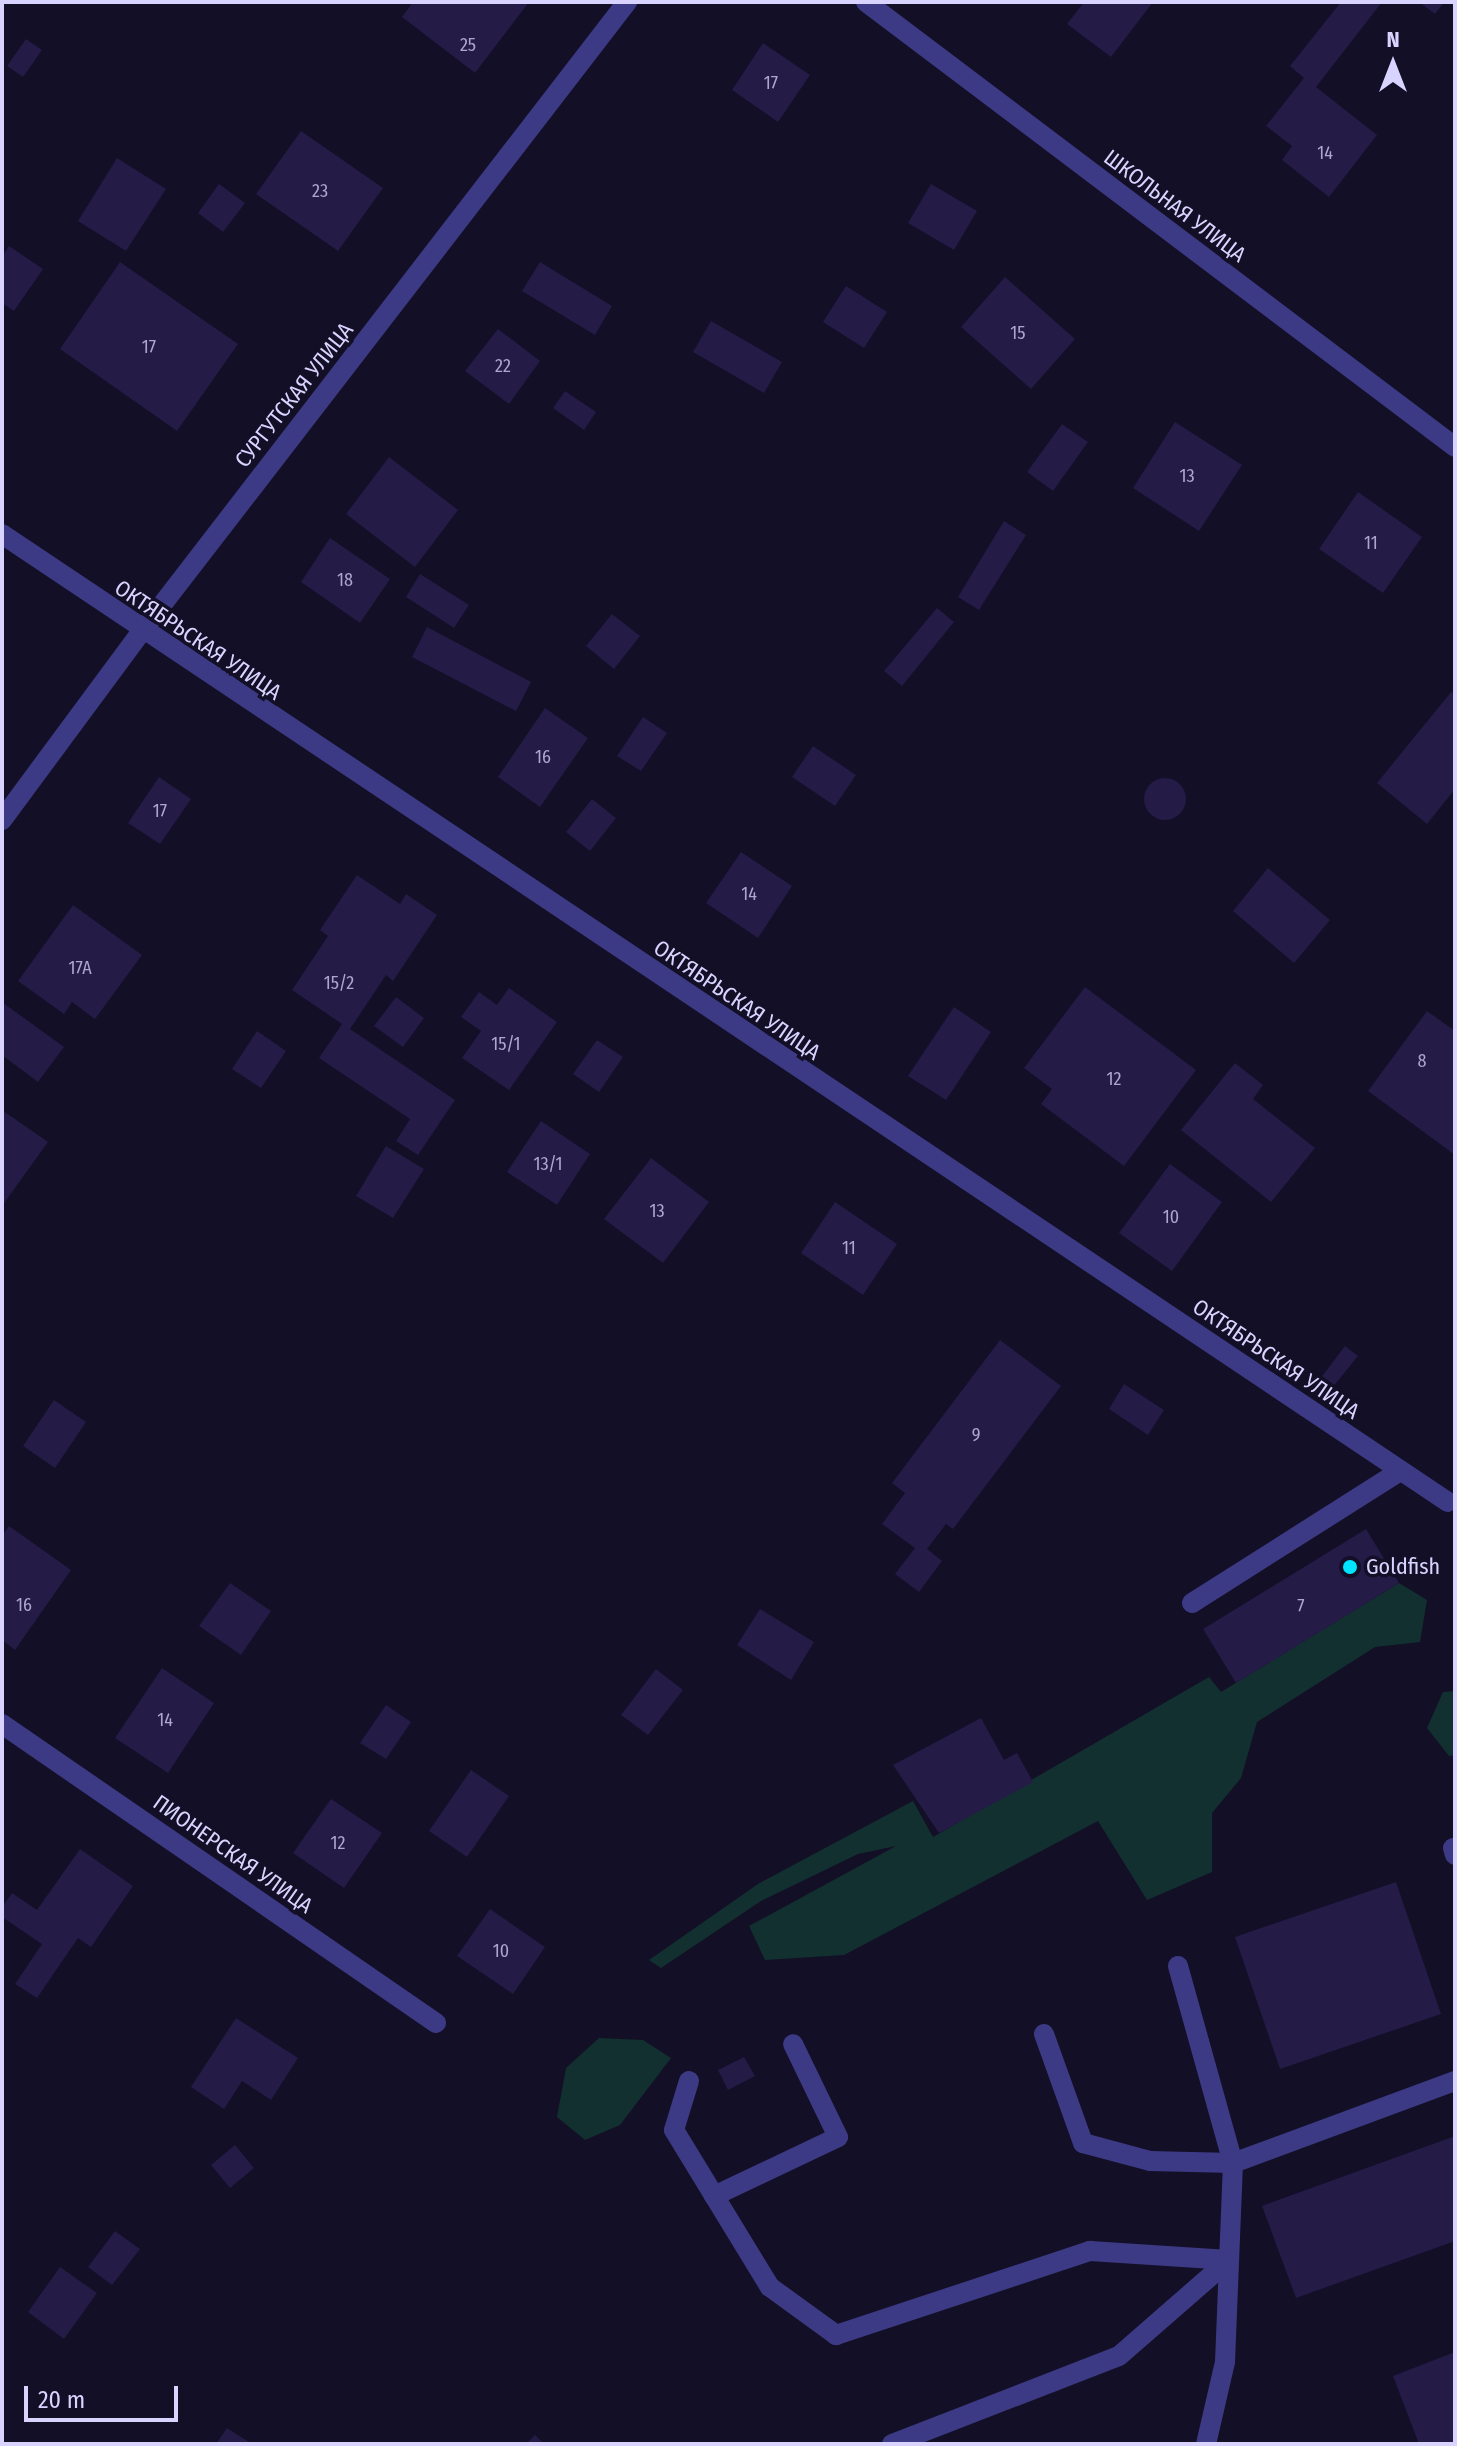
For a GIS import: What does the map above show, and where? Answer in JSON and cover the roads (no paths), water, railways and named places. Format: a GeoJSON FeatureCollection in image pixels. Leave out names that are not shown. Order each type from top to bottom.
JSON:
{"type":"FeatureCollection","features":[{"type":"Feature","properties":{"kind":"street","name":"СУРГУТСКАЯ УЛИЦА"},"geometry":{"type":"LineString","coordinates":[[2,820],[141,632],[627,2]]}},
{"type":"Feature","properties":{"kind":"street","name":"ШКОЛЬНАЯ УЛИЦА"},"geometry":{"type":"LineString","coordinates":[[866,2],[1455,447]]}},
{"type":"Feature","properties":{"kind":"street","name":"ОКТЯБРЬСКАЯ УЛИЦА"},"geometry":{"type":"LineString","coordinates":[[2,534],[141,632],[1448,1502]]}},
{"type":"Feature","properties":{"kind":"street"},"geometry":{"type":"LineString","coordinates":[[1192,1603],[1400,1471]]}},
{"type":"Feature","properties":{"kind":"street","name":"ПИОНЕРСКАЯ УЛИЦА"},"geometry":{"type":"LineString","coordinates":[[2,1724],[436,2023]]}},
{"type":"Feature","properties":{"kind":"street"},"geometry":{"type":"LineString","coordinates":[[1178,1966],[1233,2163],[1225,2362],[1206,2444]]}},
{"type":"Feature","properties":{"kind":"street"},"geometry":{"type":"LineString","coordinates":[[1044,2034],[1083,2143],[1150,2161],[1233,2163],[1455,2081]]}},
{"type":"Feature","properties":{"kind":"street"},"geometry":{"type":"LineString","coordinates":[[714,2196],[838,2137],[793,2044]]}},
{"type":"Feature","properties":{"kind":"street"},"geometry":{"type":"LineString","coordinates":[[689,2081],[674,2130],[770,2287],[836,2335],[1090,2251],[1229,2260]]}},
{"type":"Feature","properties":{"kind":"street"},"geometry":{"type":"LineString","coordinates":[[892,2444],[1119,2356],[1229,2260]]}},
{"type":"Feature","properties":{"kind":"place","name":"Goldfish"},"geometry":{"type":"Point","coordinates":[1350,1567]}}]}
